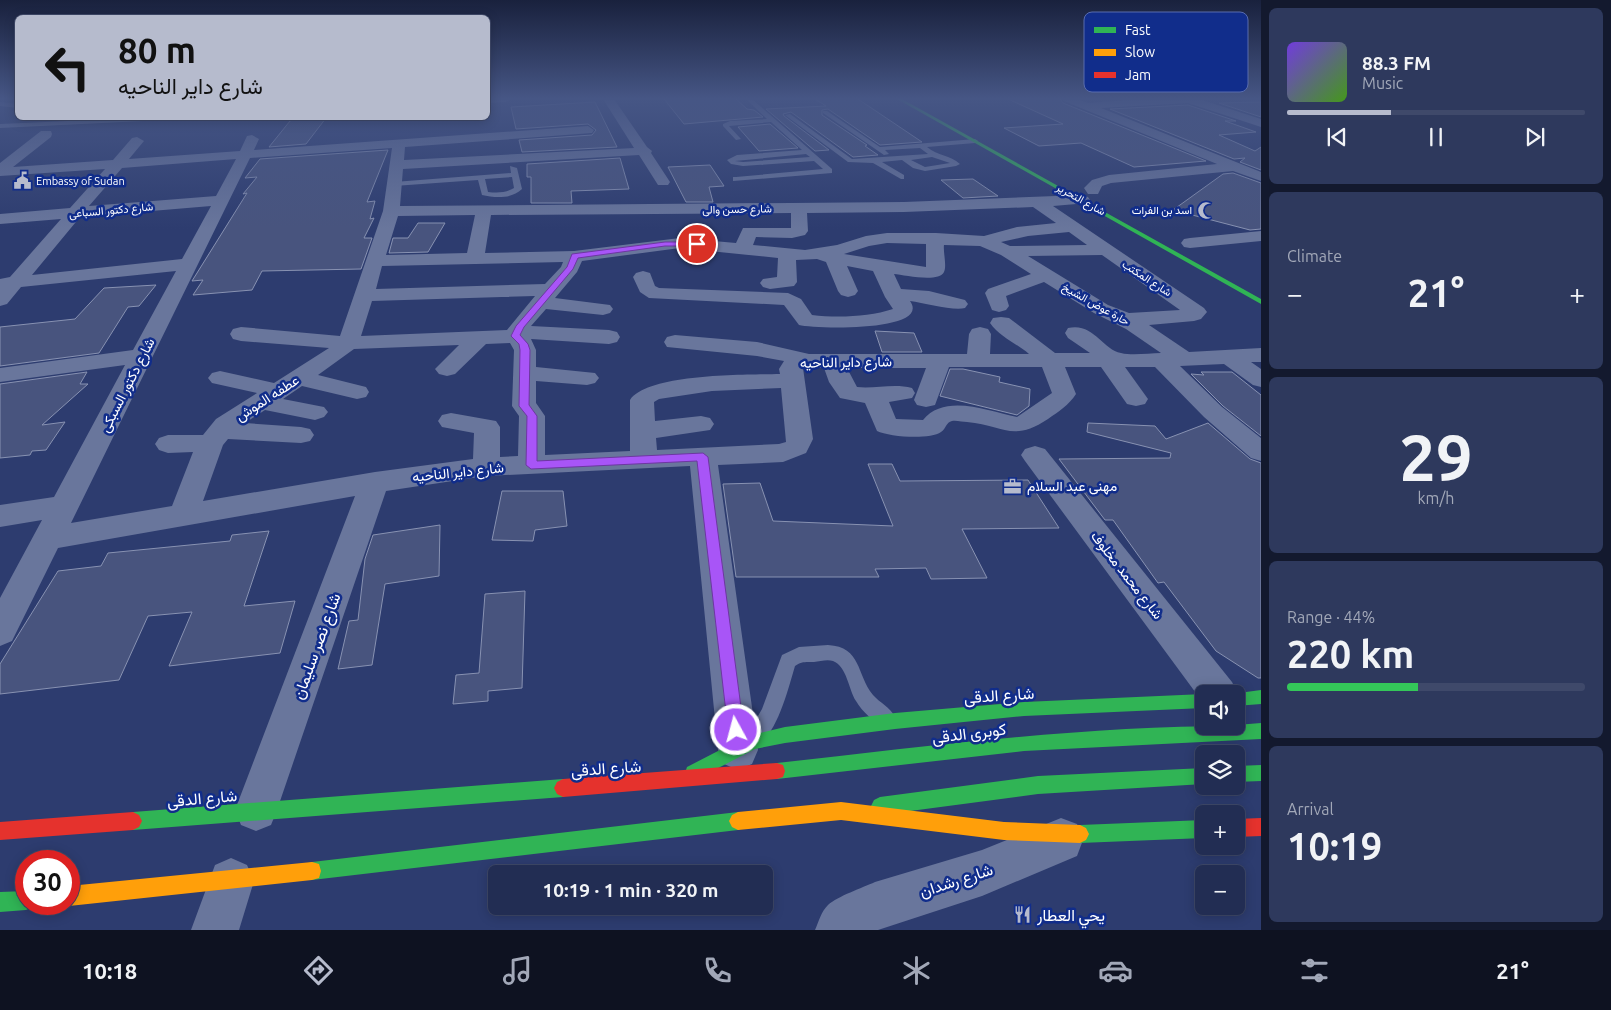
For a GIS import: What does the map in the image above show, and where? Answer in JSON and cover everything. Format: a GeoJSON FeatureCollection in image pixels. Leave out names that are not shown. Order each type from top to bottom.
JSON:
{"type":"FeatureCollection","features":[{"type":"Feature","properties":{"kind":"main road","name":"شارع التحرير"},"geometry":{"type":"LineString","coordinates":[[986,142],[1086,193],[1261,302]]}},
{"type":"Feature","properties":{"kind":"main road","name":"شارع التحرير"},"geometry":{"type":"LineString","coordinates":[[1086,193],[1106,199]]}},
{"type":"Feature","properties":{"kind":"main road"},"geometry":{"type":"LineString","coordinates":[[1186,241],[1206,252]]}},
{"type":"Feature","properties":{"kind":"main road"},"geometry":{"type":"LineString","coordinates":[[1245,698],[1261,697]]}},
{"type":"Feature","properties":{"kind":"main road","name":"شارع الدقى"},"geometry":{"type":"LineString","coordinates":[[0,831],[682,779],[746,746],[785,735],[895,721],[1024,709],[1195,700]]}},
{"type":"Feature","properties":{"kind":"main road","name":"كوبرى الدقى"},"geometry":{"type":"LineString","coordinates":[[682,779],[798,769],[1024,743],[1261,731]]}},
{"type":"Feature","properties":{"kind":"main road"},"geometry":{"type":"LineString","coordinates":[[1245,774],[1261,773]]}},
{"type":"Feature","properties":{"kind":"main road"},"geometry":{"type":"LineString","coordinates":[[80,895],[231,881],[736,821],[841,811],[1038,785],[1195,776]]}},
{"type":"Feature","properties":{"kind":"main road"},"geometry":{"type":"LineString","coordinates":[[841,811],[1004,831],[1076,834],[1195,829]]}},
{"type":"Feature","properties":{"kind":"main road"},"geometry":{"type":"LineString","coordinates":[[1245,828],[1261,827]]}},
{"type":"Feature","properties":{"kind":"main road"},"geometry":{"type":"LineString","coordinates":[[0,902],[15,901]]}},
{"type":"Feature","properties":{"kind":"street"},"geometry":{"type":"LineString","coordinates":[[0,171],[36,142]]}},
{"type":"Feature","properties":{"kind":"street"},"geometry":{"type":"LineString","coordinates":[[0,300],[8,283],[75,213],[136,142]]}},
{"type":"Feature","properties":{"kind":"street"},"geometry":{"type":"LineString","coordinates":[[0,171],[118,163],[249,145],[379,142]]}},
{"type":"Feature","properties":{"kind":"street"},"geometry":{"type":"LineString","coordinates":[[348,342],[391,211],[399,142]]}},
{"type":"Feature","properties":{"kind":"street"},"geometry":{"type":"LineString","coordinates":[[527,142],[530,157]]}},
{"type":"Feature","properties":{"kind":"street"},"geometry":{"type":"LineString","coordinates":[[638,142],[663,182]]}},
{"type":"Feature","properties":{"kind":"street"},"geometry":{"type":"LineString","coordinates":[[1175,142],[1261,177]]}},
{"type":"Feature","properties":{"kind":"street","name":"شارع دكتور السبكى"},"geometry":{"type":"LineString","coordinates":[[0,631],[249,145]]}},
{"type":"Feature","properties":{"kind":"street"},"geometry":{"type":"LineString","coordinates":[[396,164],[644,151]]}},
{"type":"Feature","properties":{"kind":"street"},"geometry":{"type":"LineString","coordinates":[[1086,193],[1097,183],[1109,179],[1235,167]]}},
{"type":"Feature","properties":{"kind":"street","name":"شارع حسن والى"},"geometry":{"type":"LineString","coordinates":[[391,211],[634,210],[693,219],[799,208],[1038,203],[1086,193]]}},
{"type":"Feature","properties":{"kind":"street","name":"شارع دكتور السباعى"},"geometry":{"type":"LineString","coordinates":[[0,219],[222,200]]}},
{"type":"Feature","properties":{"kind":"street","name":"شارع المكتب"},"geometry":{"type":"LineString","coordinates":[[1038,203],[1197,312],[1194,315],[1126,320]]}},
{"type":"Feature","properties":{"kind":"street"},"geometry":{"type":"LineString","coordinates":[[743,249],[749,232],[819,234],[799,231],[799,208]]}},
{"type":"Feature","properties":{"kind":"street"},"geometry":{"type":"LineString","coordinates":[[634,210],[640,237]]}},
{"type":"Feature","properties":{"kind":"street"},"geometry":{"type":"LineString","coordinates":[[443,293],[474,259],[484,211]]}},
{"type":"Feature","properties":{"kind":"street"},"geometry":{"type":"LineString","coordinates":[[986,242],[996,236],[1071,227]]}},
{"type":"Feature","properties":{"kind":"street"},"geometry":{"type":"LineString","coordinates":[[1186,241],[1261,236]]}},
{"type":"Feature","properties":{"kind":"street"},"geometry":{"type":"LineString","coordinates":[[376,261],[574,256],[640,237],[665,244],[692,244],[826,256],[881,268],[930,274],[936,271],[934,254],[936,238]]}},
{"type":"Feature","properties":{"kind":"street"},"geometry":{"type":"LineString","coordinates":[[826,256],[875,239],[936,238],[986,242],[1007,251],[1105,250]]}},
{"type":"Feature","properties":{"kind":"street"},"geometry":{"type":"LineString","coordinates":[[692,244],[696,262]]}},
{"type":"Feature","properties":{"kind":"street","name":"حارة عوض الشيخ"},"geometry":{"type":"LineString","coordinates":[[1007,251],[1101,309],[1126,320],[1173,360],[1213,412],[1261,452]]}},
{"type":"Feature","properties":{"kind":"street"},"geometry":{"type":"LineString","coordinates":[[770,283],[787,282],[787,254]]}},
{"type":"Feature","properties":{"kind":"street"},"geometry":{"type":"LineString","coordinates":[[516,334],[545,296],[570,268],[574,256]]}},
{"type":"Feature","properties":{"kind":"street"},"geometry":{"type":"LineString","coordinates":[[826,256],[848,291]]}},
{"type":"Feature","properties":{"kind":"street"},"geometry":{"type":"LineString","coordinates":[[418,294],[440,260]]}},
{"type":"Feature","properties":{"kind":"street"},"geometry":{"type":"LineString","coordinates":[[8,283],[189,264]]}},
{"type":"Feature","properties":{"kind":"street"},"geometry":{"type":"LineString","coordinates":[[864,323],[903,312],[903,306],[894,294],[881,268]]}},
{"type":"Feature","properties":{"kind":"street"},"geometry":{"type":"LineString","coordinates":[[871,396],[878,403],[886,424],[892,427],[924,428],[932,426],[939,417],[950,413],[973,415],[1017,424],[1026,423],[1055,403],[1064,394],[1052,350],[1031,344],[1008,330],[1000,315],[995,293],[1046,275]]}},
{"type":"Feature","properties":{"kind":"street"},"geometry":{"type":"LineString","coordinates":[[643,277],[645,287],[649,292],[656,294],[784,299],[793,302],[806,321],[917,327]]}},
{"type":"Feature","properties":{"kind":"street"},"geometry":{"type":"LineString","coordinates":[[364,295],[443,293],[545,296],[603,309]]}},
{"type":"Feature","properties":{"kind":"street"},"geometry":{"type":"LineString","coordinates":[[894,294],[929,297],[958,304]]}},
{"type":"Feature","properties":{"kind":"street"},"geometry":{"type":"LineString","coordinates":[[864,323],[877,360]]}},
{"type":"Feature","properties":{"kind":"street"},"geometry":{"type":"LineString","coordinates":[[1076,332],[1111,360],[1136,399]]}},
{"type":"Feature","properties":{"kind":"street"},"geometry":{"type":"LineString","coordinates":[[241,334],[348,342],[516,334],[609,337]]}},
{"type":"Feature","properties":{"kind":"street"},"geometry":{"type":"LineString","coordinates":[[516,334],[525,350],[524,406],[530,410],[532,416],[531,465]]}},
{"type":"Feature","properties":{"kind":"street"},"geometry":{"type":"LineString","coordinates":[[978,361],[980,334]]}},
{"type":"Feature","properties":{"kind":"street"},"geometry":{"type":"LineString","coordinates":[[447,369],[480,337]]}},
{"type":"Feature","properties":{"kind":"street","name":"عطفه الموش"},"geometry":{"type":"LineString","coordinates":[[215,436],[279,390],[338,352],[348,342]]}},
{"type":"Feature","properties":{"kind":"street"},"geometry":{"type":"LineString","coordinates":[[644,460],[642,414],[646,395],[675,387],[798,371],[787,354],[675,342]]}},
{"type":"Feature","properties":{"kind":"street","name":"شارع داير الناحيه"},"geometry":{"type":"LineString","coordinates":[[48,538],[375,482],[486,467],[783,453],[797,447],[800,439],[798,371],[832,360],[978,361],[1052,350],[1111,360],[1173,360],[1261,355]]}},
{"type":"Feature","properties":{"kind":"street"},"geometry":{"type":"LineString","coordinates":[[0,375],[142,356]]}},
{"type":"Feature","properties":{"kind":"street"},"geometry":{"type":"LineString","coordinates":[[1229,357],[1261,380]]}},
{"type":"Feature","properties":{"kind":"street"},"geometry":{"type":"LineString","coordinates":[[832,360],[841,382],[850,393],[871,396],[903,393]]}},
{"type":"Feature","properties":{"kind":"street"},"geometry":{"type":"LineString","coordinates":[[926,400],[940,361]]}},
{"type":"Feature","properties":{"kind":"street"},"geometry":{"type":"LineString","coordinates":[[524,373],[587,378]]}},
{"type":"Feature","properties":{"kind":"street"},"geometry":{"type":"LineString","coordinates":[[220,378],[279,390],[357,392]]}},
{"type":"Feature","properties":{"kind":"street"},"geometry":{"type":"LineString","coordinates":[[279,390],[315,412]]}},
{"type":"Feature","properties":{"kind":"street"},"geometry":{"type":"LineString","coordinates":[[642,414],[668,409]]}},
{"type":"Feature","properties":{"kind":"street"},"geometry":{"type":"LineString","coordinates":[[642,414],[701,424]]}},
{"type":"Feature","properties":{"kind":"street"},"geometry":{"type":"LineString","coordinates":[[451,421],[487,427],[486,467]]}},
{"type":"Feature","properties":{"kind":"street"},"geometry":{"type":"LineString","coordinates":[[168,444],[215,436],[301,434]]}},
{"type":"Feature","properties":{"kind":"street"},"geometry":{"type":"LineString","coordinates":[[184,514],[215,436]]}},
{"type":"Feature","properties":{"kind":"street","name":"شارع محمد مخلوف"},"geometry":{"type":"LineString","coordinates":[[1035,456],[1212,685]]}},
{"type":"Feature","properties":{"kind":"street"},"geometry":{"type":"LineString","coordinates":[[703,457],[746,746]]}},
{"type":"Feature","properties":{"kind":"street","name":"شارع نصر سليمان"},"geometry":{"type":"LineString","coordinates":[[256,810],[375,482]]}},
{"type":"Feature","properties":{"kind":"street"},"geometry":{"type":"LineString","coordinates":[[0,516],[64,506]]}},
{"type":"Feature","properties":{"kind":"street","name":"شارع رشدان"},"geometry":{"type":"LineString","coordinates":[[840,930],[846,921],[875,906],[982,873],[1076,834]]}},
{"type":"Feature","properties":{"kind":"street"},"geometry":{"type":"LineString","coordinates":[[214,930],[231,881]]}},
{"type":"Feature","properties":{"kind":"lane"},"geometry":{"type":"LineString","coordinates":[[736,179],[829,171],[798,142]]}},
{"type":"Feature","properties":{"kind":"lane"},"geometry":{"type":"LineString","coordinates":[[824,142],[846,159],[855,162],[875,161],[903,158],[929,156],[950,160],[956,164],[944,167],[920,168],[903,158]]}},
{"type":"Feature","properties":{"kind":"lane"},"geometry":{"type":"LineString","coordinates":[[868,142],[893,159]]}},
{"type":"Feature","properties":{"kind":"lane"},"geometry":{"type":"LineString","coordinates":[[878,149],[952,142]]}},
{"type":"Feature","properties":{"kind":"lane"},"geometry":{"type":"LineString","coordinates":[[921,145],[931,152],[929,156]]}},
{"type":"Feature","properties":{"kind":"lane"},"geometry":{"type":"LineString","coordinates":[[809,152],[736,157],[730,160],[733,163],[743,164],[816,159]]}},
{"type":"Feature","properties":{"kind":"lane"},"geometry":{"type":"LineString","coordinates":[[929,156],[944,167]]}},
{"type":"Feature","properties":{"kind":"lane"},"geometry":{"type":"LineString","coordinates":[[875,161],[901,177]]}},
{"type":"Feature","properties":{"kind":"lane"},"geometry":{"type":"LineString","coordinates":[[394,184],[481,177],[514,171],[517,190],[494,194],[483,191],[481,177]]}},
{"type":"Feature","properties":{"kind":"lane"},"geometry":{"type":"LineString","coordinates":[[746,746],[770,713],[788,661],[793,656],[837,654],[846,660],[851,668],[860,691],[868,704],[880,714],[895,721]]}},
{"type":"Feature","properties":{"kind":"building"},"geometry":{"type":"Polygon","coordinates":[[[273,142],[307,142],[306,144],[269,147],[273,142]]]}},
{"type":"Feature","properties":{"kind":"building"},"geometry":{"type":"Polygon","coordinates":[[[520,142],[615,142],[617,147],[522,152],[520,142]]]}},
{"type":"Feature","properties":{"kind":"building"},"geometry":{"type":"Polygon","coordinates":[[[751,142],[791,142],[798,148],[759,151],[751,142]]]}},
{"type":"Feature","properties":{"kind":"building"},"geometry":{"type":"Polygon","coordinates":[[[805,142],[819,142],[829,150],[815,151],[805,142]]]}},
{"type":"Feature","properties":{"kind":"building"},"geometry":{"type":"Polygon","coordinates":[[[833,142],[863,142],[867,145],[865,146],[878,155],[853,157],[833,142]]]}},
{"type":"Feature","properties":{"kind":"building"},"geometry":{"type":"Polygon","coordinates":[[[876,142],[916,142],[880,145],[876,142]]]}},
{"type":"Feature","properties":{"kind":"building"},"geometry":{"type":"Polygon","coordinates":[[[1032,142],[1160,142],[1206,161],[1134,167],[1081,143],[1039,146],[1032,142]]]}},
{"type":"Feature","properties":{"kind":"building"},"geometry":{"type":"Polygon","coordinates":[[[1193,142],[1236,142],[1255,151],[1261,147],[1261,170],[1240,162],[1245,158],[1234,159],[1193,142]]]}},
{"type":"Feature","properties":{"kind":"building"},"geometry":{"type":"Polygon","coordinates":[[[388,150],[367,202],[375,201],[370,219],[374,218],[364,238],[372,238],[361,269],[262,271],[252,290],[193,295],[203,280],[192,281],[247,193],[243,194],[257,177],[245,178],[260,159],[388,150]]]}},
{"type":"Feature","properties":{"kind":"building"},"geometry":{"type":"Polygon","coordinates":[[[620,158],[629,189],[571,191],[572,203],[531,203],[531,177],[527,177],[527,164],[620,158]]]}},
{"type":"Feature","properties":{"kind":"building"},"geometry":{"type":"Polygon","coordinates":[[[710,165],[724,186],[709,187],[713,202],[686,202],[668,167],[710,165]]]}},
{"type":"Feature","properties":{"kind":"building"},"geometry":{"type":"Polygon","coordinates":[[[1233,173],[1261,183],[1261,229],[1250,230],[1173,210],[1223,174],[1233,173]]]}},
{"type":"Feature","properties":{"kind":"building"},"geometry":{"type":"Polygon","coordinates":[[[973,179],[998,196],[963,198],[941,180],[973,179]]]}},
{"type":"Feature","properties":{"kind":"building"},"geometry":{"type":"Polygon","coordinates":[[[418,223],[445,223],[428,252],[389,253],[393,238],[408,238],[418,223]]]}},
{"type":"Feature","properties":{"kind":"building"},"geometry":{"type":"Polygon","coordinates":[[[156,285],[139,306],[128,307],[99,353],[0,366],[0,327],[75,319],[104,288],[156,285]]]}},
{"type":"Feature","properties":{"kind":"building"},"geometry":{"type":"Polygon","coordinates":[[[875,331],[914,333],[922,352],[882,352],[875,331]]]}},
{"type":"Feature","properties":{"kind":"building"},"geometry":{"type":"Polygon","coordinates":[[[950,369],[963,369],[1000,377],[999,382],[1030,389],[1029,406],[1017,415],[940,396],[950,369]]]}},
{"type":"Feature","properties":{"kind":"building"},"geometry":{"type":"Polygon","coordinates":[[[87,372],[80,384],[88,384],[42,425],[65,422],[46,450],[32,451],[30,455],[0,458],[0,384],[87,372]]]}},
{"type":"Feature","properties":{"kind":"building"},"geometry":{"type":"Polygon","coordinates":[[[1201,372],[1232,372],[1261,395],[1261,436],[1223,406],[1191,374],[1204,375],[1201,372]]]}},
{"type":"Feature","properties":{"kind":"building"},"geometry":{"type":"Polygon","coordinates":[[[1088,423],[1155,426],[1166,439],[1208,423],[1250,459],[1261,463],[1261,678],[1258,678],[1216,651],[1164,582],[1158,583],[1113,520],[1105,520],[1059,459],[1170,458],[1171,453],[1087,432],[1088,423]]]}},
{"type":"Feature","properties":{"kind":"building"},"geometry":{"type":"Polygon","coordinates":[[[868,464],[892,464],[900,481],[1028,480],[1059,528],[962,529],[987,578],[931,579],[926,568],[875,569],[879,577],[736,577],[723,484],[760,483],[773,521],[893,526],[868,464]]]}},
{"type":"Feature","properties":{"kind":"building"},"geometry":{"type":"Polygon","coordinates":[[[502,491],[563,491],[567,526],[535,530],[533,541],[492,540],[502,491]]]}},
{"type":"Feature","properties":{"kind":"building"},"geometry":{"type":"Polygon","coordinates":[[[440,525],[439,576],[385,584],[372,665],[338,669],[349,621],[358,620],[365,559],[373,535],[440,525]]]}},
{"type":"Feature","properties":{"kind":"building"},"geometry":{"type":"Polygon","coordinates":[[[269,531],[244,606],[295,601],[280,653],[169,666],[192,612],[148,616],[119,680],[0,694],[0,664],[58,571],[101,566],[108,553],[230,541],[232,535],[269,531]]]}},
{"type":"Feature","properties":{"kind":"building"},"geometry":{"type":"Polygon","coordinates":[[[525,591],[522,688],[488,691],[488,701],[453,704],[456,675],[479,673],[485,594],[525,591]]]}},
{"type":"Feature","properties":{"kind":"traffic: fast"},"geometry":{"type":"LineString","coordinates":[[976,142],[1261,302]]}},
{"type":"Feature","properties":{"kind":"traffic: fast"},"geometry":{"type":"LineString","coordinates":[[1245,698],[1261,697]]}},
{"type":"Feature","properties":{"kind":"traffic: fast"},"geometry":{"type":"LineString","coordinates":[[693,773],[753,742],[785,735],[895,721],[1024,709],[1195,701]]}},
{"type":"Feature","properties":{"kind":"traffic: fast"},"geometry":{"type":"LineString","coordinates":[[777,771],[1024,743],[1261,731]]}},
{"type":"Feature","properties":{"kind":"traffic: fast"},"geometry":{"type":"LineString","coordinates":[[1245,774],[1261,773]]}},
{"type":"Feature","properties":{"kind":"traffic: fast"},"geometry":{"type":"LineString","coordinates":[[880,806],[1038,785],[1195,776]]}},
{"type":"Feature","properties":{"kind":"traffic: fast"},"geometry":{"type":"LineString","coordinates":[[133,821],[563,788]]}},
{"type":"Feature","properties":{"kind":"traffic: fast"},"geometry":{"type":"LineString","coordinates":[[312,871],[738,821]]}},
{"type":"Feature","properties":{"kind":"traffic: fast"},"geometry":{"type":"LineString","coordinates":[[1080,834],[1195,829]]}},
{"type":"Feature","properties":{"kind":"traffic: fast"},"geometry":{"type":"LineString","coordinates":[[0,902],[15,901]]}},
{"type":"Feature","properties":{"kind":"traffic: slow"},"geometry":{"type":"LineString","coordinates":[[738,821],[841,811],[1004,831],[1080,834]]}},
{"type":"Feature","properties":{"kind":"traffic: slow"},"geometry":{"type":"LineString","coordinates":[[80,895],[312,871]]}},
{"type":"Feature","properties":{"kind":"traffic: jam"},"geometry":{"type":"LineString","coordinates":[[563,788],[777,771]]}},
{"type":"Feature","properties":{"kind":"traffic: jam"},"geometry":{"type":"LineString","coordinates":[[0,831],[133,821]]}},
{"type":"Feature","properties":{"kind":"traffic: jam"},"geometry":{"type":"LineString","coordinates":[[1245,828],[1261,827]]}},
{"type":"Feature","properties":{"kind":"place","name":"Embassy of Sudan"},"geometry":{"type":"Point","coordinates":[22,181]}},
{"type":"Feature","properties":{"kind":"place","name":"اسد بن الفرات"},"geometry":{"type":"Point","coordinates":[1206,210]}},
{"type":"Feature","properties":{"kind":"place","name":"مهنى عبد السلام"},"geometry":{"type":"Point","coordinates":[1013,486]}},
{"type":"Feature","properties":{"kind":"place","name":"يحي العطار"},"geometry":{"type":"Point","coordinates":[1023,915]}},
{"type":"Feature","properties":{"kind":"route"},"geometry":{"type":"LineString","coordinates":[[697,244],[665,244],[574,256],[570,268],[563,278],[550,290],[520,326],[516,336],[523,344],[525,350],[524,406],[530,410],[532,416],[531,465],[703,457],[736,730]]}}]}
